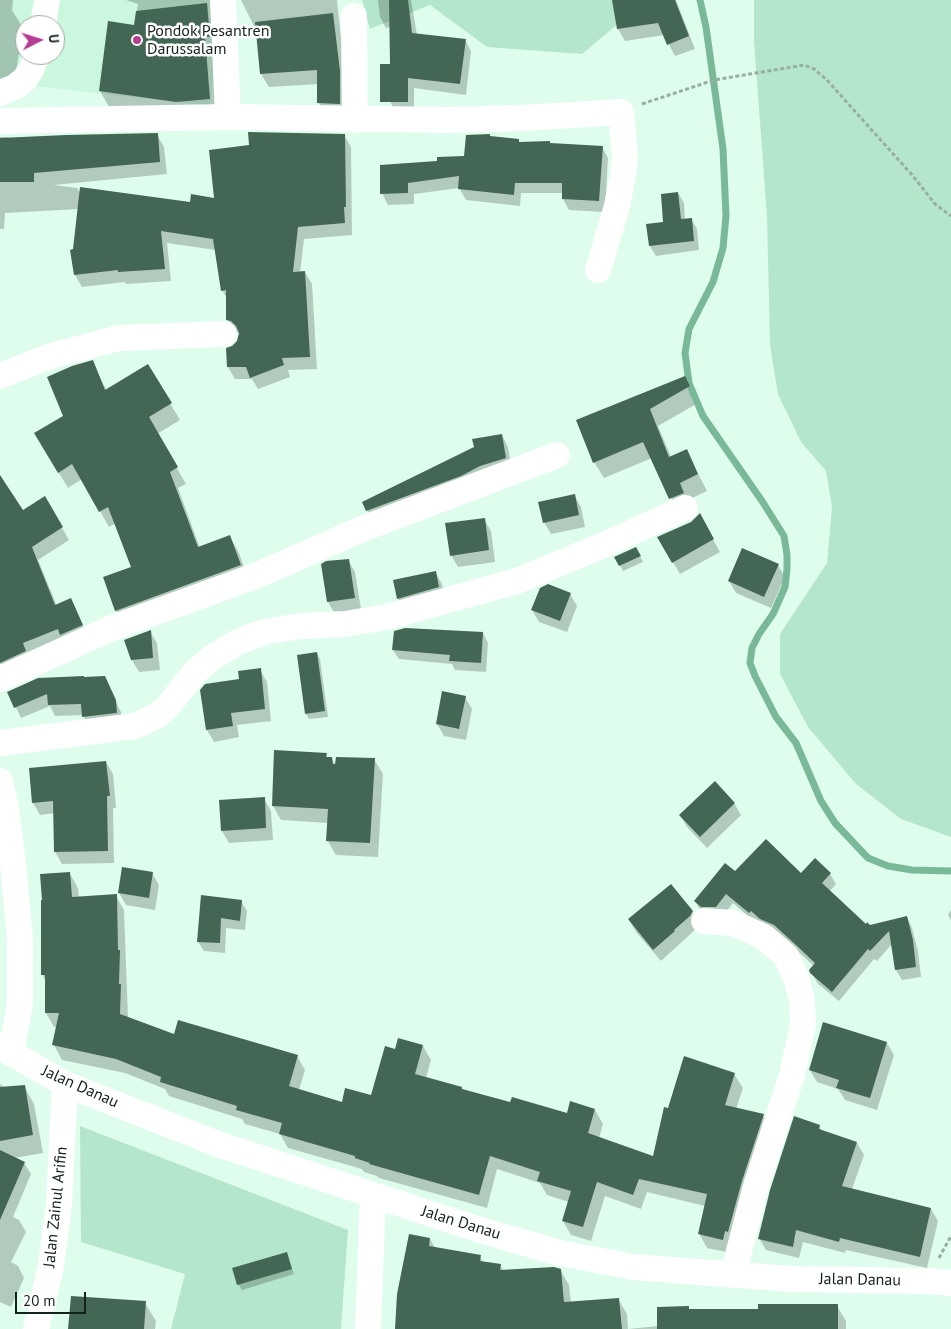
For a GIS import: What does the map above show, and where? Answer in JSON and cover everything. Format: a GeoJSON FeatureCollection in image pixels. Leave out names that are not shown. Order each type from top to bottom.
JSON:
{"type":"FeatureCollection","features":[{"type":"Feature","properties":{"kind":"street"},"geometry":{"type":"LineString","coordinates":[[45,15],[47,0]]}},
{"type":"Feature","properties":{"kind":"street"},"geometry":{"type":"LineString","coordinates":[[223,0],[228,117]]}},
{"type":"Feature","properties":{"kind":"street"},"geometry":{"type":"LineString","coordinates":[[354,16],[355,120]]}},
{"type":"Feature","properties":{"kind":"street"},"geometry":{"type":"LineString","coordinates":[[0,93],[15,87],[25,79],[32,65]]}},
{"type":"Feature","properties":{"kind":"street"},"geometry":{"type":"LineString","coordinates":[[0,121],[228,117],[355,120],[522,118],[621,112],[625,157],[623,175],[617,206],[598,270]]}},
{"type":"Feature","properties":{"kind":"street"},"geometry":{"type":"LineString","coordinates":[[0,376],[51,356],[119,338],[224,334]]}},
{"type":"Feature","properties":{"kind":"street"},"geometry":{"type":"LineString","coordinates":[[0,679],[112,628],[258,575],[362,529],[557,455]]}},
{"type":"Feature","properties":{"kind":"street"},"geometry":{"type":"LineString","coordinates":[[0,743],[135,726],[149,721],[158,715],[169,705],[195,672],[213,658],[264,632],[300,626],[345,624],[387,618],[517,581],[606,544],[685,508]]}},
{"type":"Feature","properties":{"kind":"street"},"geometry":{"type":"LineString","coordinates":[[0,781],[6,807],[20,939],[20,1004],[5,1049]]}},
{"type":"Feature","properties":{"kind":"street"},"geometry":{"type":"LineString","coordinates":[[704,922],[733,923],[764,936],[786,956],[797,980],[802,1001],[803,1024],[792,1075],[756,1186],[733,1274]]}},
{"type":"Feature","properties":{"kind":"street","name":"Jalan Danau"},"geometry":{"type":"LineString","coordinates":[[5,1049],[65,1084],[218,1144],[480,1230],[560,1253],[633,1267],[791,1278],[951,1283]]}},
{"type":"Feature","properties":{"kind":"street","name":"Jalan Zainul Arifin"},"geometry":{"type":"LineString","coordinates":[[36,1329],[51,1266],[59,1204],[65,1084]]}},
{"type":"Feature","properties":{"kind":"street"},"geometry":{"type":"LineString","coordinates":[[368,1329],[373,1195]]}},
{"type":"Feature","properties":{"kind":"path"},"geometry":{"type":"LineString","coordinates":[[621,112],[676,91],[714,80],[804,65],[814,69],[826,79],[913,176],[935,204],[951,216]]}},
{"type":"Feature","properties":{"kind":"shaded area","name":"Pondok Pesantren Darussalam"},"geometry":{"type":"Polygon","coordinates":[[[0,0],[223,0],[210,106],[0,82],[0,0]]]}},
{"type":"Feature","properties":{"kind":"shaded area"},"geometry":{"type":"Polygon","coordinates":[[[362,0],[655,0],[632,12],[582,54],[487,47],[430,5],[370,29],[362,0]]]}},
{"type":"Feature","properties":{"kind":"shaded area"},"geometry":{"type":"Polygon","coordinates":[[[754,0],[951,0],[951,837],[901,819],[856,784],[808,727],[780,674],[780,634],[827,563],[832,507],[826,471],[801,442],[778,394],[770,345],[767,216],[754,41],[754,0]]]}},
{"type":"Feature","properties":{"kind":"shaded area"},"geometry":{"type":"Polygon","coordinates":[[[80,1126],[348,1230],[341,1329],[171,1329],[185,1274],[81,1242],[80,1126]]]}},
{"type":"Feature","properties":{"kind":"building"},"geometry":{"type":"Polygon","coordinates":[[[389,0],[408,0],[412,33],[466,39],[460,84],[408,78],[408,102],[380,102],[380,64],[390,64],[389,0]]]}},
{"type":"Feature","properties":{"kind":"building"},"geometry":{"type":"Polygon","coordinates":[[[612,0],[675,0],[689,36],[667,45],[658,23],[617,29],[612,0]]]}},
{"type":"Feature","properties":{"kind":"building"},"geometry":{"type":"Polygon","coordinates":[[[207,3],[210,37],[205,37],[210,99],[176,102],[99,91],[108,21],[134,25],[136,11],[207,3]]]}},
{"type":"Feature","properties":{"kind":"building"},"geometry":{"type":"Polygon","coordinates":[[[333,13],[340,71],[340,104],[317,103],[317,70],[260,74],[255,22],[333,13]]]}},
{"type":"Feature","properties":{"kind":"building"},"geometry":{"type":"Polygon","coordinates":[[[248,132],[345,134],[346,207],[344,207],[345,223],[298,227],[293,272],[305,271],[310,357],[282,358],[284,365],[250,378],[246,367],[227,367],[226,348],[232,346],[237,341],[239,333],[231,321],[226,320],[226,290],[221,291],[213,239],[161,231],[165,269],[118,272],[118,270],[74,275],[70,250],[73,249],[80,187],[190,202],[191,194],[214,198],[209,150],[249,145],[248,132]]]}},
{"type":"Feature","properties":{"kind":"building"},"geometry":{"type":"Polygon","coordinates":[[[158,133],[160,162],[34,173],[34,182],[0,182],[0,138],[158,133]]]}},
{"type":"Feature","properties":{"kind":"building"},"geometry":{"type":"Polygon","coordinates":[[[490,134],[490,136],[519,139],[519,142],[550,141],[550,143],[603,146],[599,201],[562,199],[562,183],[515,183],[514,195],[458,189],[459,176],[408,183],[408,193],[380,194],[380,165],[437,161],[437,157],[464,156],[466,135],[490,134]]]}},
{"type":"Feature","properties":{"kind":"building"},"geometry":{"type":"Polygon","coordinates":[[[678,192],[681,219],[692,218],[694,241],[649,246],[646,224],[663,222],[661,194],[678,192]]]}},
{"type":"Feature","properties":{"kind":"building"},"geometry":{"type":"Polygon","coordinates":[[[93,360],[105,390],[148,364],[172,403],[149,417],[178,467],[170,472],[198,547],[230,535],[241,565],[115,611],[103,577],[131,567],[108,507],[99,512],[72,464],[58,473],[34,433],[63,416],[47,377],[72,366],[93,360]]]}},
{"type":"Feature","properties":{"kind":"building"},"geometry":{"type":"Polygon","coordinates":[[[685,376],[690,386],[650,409],[669,457],[687,449],[698,474],[680,483],[684,493],[669,499],[643,442],[593,463],[576,420],[685,376]]]}},
{"type":"Feature","properties":{"kind":"building"},"geometry":{"type":"Polygon","coordinates":[[[502,434],[506,458],[480,466],[461,476],[366,511],[362,502],[474,447],[472,439],[502,434]]]}},
{"type":"Feature","properties":{"kind":"building"},"geometry":{"type":"Polygon","coordinates":[[[0,475],[23,510],[45,496],[63,527],[32,547],[55,605],[71,598],[83,625],[60,635],[58,629],[23,643],[26,651],[0,663],[0,475]]]}},
{"type":"Feature","properties":{"kind":"building"},"geometry":{"type":"Polygon","coordinates":[[[575,494],[579,515],[543,523],[538,502],[575,494]]]}},
{"type":"Feature","properties":{"kind":"building"},"geometry":{"type":"Polygon","coordinates":[[[700,513],[714,539],[672,563],[657,537],[691,522],[700,513]]]}},
{"type":"Feature","properties":{"kind":"building"},"geometry":{"type":"Polygon","coordinates":[[[485,518],[489,550],[450,556],[445,523],[485,518]]]}},
{"type":"Feature","properties":{"kind":"building"},"geometry":{"type":"Polygon","coordinates":[[[636,547],[641,556],[619,566],[614,557],[636,547]]]}},
{"type":"Feature","properties":{"kind":"building"},"geometry":{"type":"Polygon","coordinates":[[[742,548],[779,564],[764,597],[728,581],[742,548]]]}},
{"type":"Feature","properties":{"kind":"building"},"geometry":{"type":"Polygon","coordinates":[[[349,559],[355,598],[327,602],[321,564],[326,561],[349,559]]]}},
{"type":"Feature","properties":{"kind":"building"},"geometry":{"type":"Polygon","coordinates":[[[436,571],[439,587],[397,599],[393,580],[436,571]]]}},
{"type":"Feature","properties":{"kind":"building"},"geometry":{"type":"Polygon","coordinates":[[[548,584],[571,593],[560,621],[531,610],[540,588],[548,584]]]}},
{"type":"Feature","properties":{"kind":"building"},"geometry":{"type":"Polygon","coordinates":[[[405,628],[483,632],[481,663],[449,661],[450,655],[392,650],[394,631],[405,628]]]}},
{"type":"Feature","properties":{"kind":"building"},"geometry":{"type":"Polygon","coordinates":[[[151,630],[153,658],[131,660],[124,640],[151,630]]]}},
{"type":"Feature","properties":{"kind":"building"},"geometry":{"type":"Polygon","coordinates":[[[317,652],[325,711],[305,714],[297,655],[317,652]]]}},
{"type":"Feature","properties":{"kind":"building"},"geometry":{"type":"Polygon","coordinates":[[[261,668],[265,709],[231,713],[233,726],[206,730],[200,690],[205,684],[239,679],[238,671],[261,668]]]}},
{"type":"Feature","properties":{"kind":"building"},"geometry":{"type":"Polygon","coordinates":[[[105,676],[116,700],[117,713],[82,717],[81,704],[48,705],[47,694],[14,708],[7,692],[38,678],[105,676]]]}},
{"type":"Feature","properties":{"kind":"building"},"geometry":{"type":"Polygon","coordinates":[[[442,691],[466,696],[459,729],[436,724],[442,691]]]}},
{"type":"Feature","properties":{"kind":"building"},"geometry":{"type":"Polygon","coordinates":[[[274,750],[327,753],[326,757],[332,757],[333,764],[335,764],[336,757],[375,758],[370,843],[326,841],[328,809],[272,806],[274,750]]]}},
{"type":"Feature","properties":{"kind":"building"},"geometry":{"type":"Polygon","coordinates":[[[106,761],[110,796],[107,796],[108,851],[54,852],[53,801],[32,803],[29,768],[106,761]]]}},
{"type":"Feature","properties":{"kind":"building"},"geometry":{"type":"Polygon","coordinates":[[[715,781],[735,803],[700,837],[679,815],[715,781]]]}},
{"type":"Feature","properties":{"kind":"building"},"geometry":{"type":"Polygon","coordinates":[[[265,797],[266,828],[221,831],[219,800],[265,797]]]}},
{"type":"Feature","properties":{"kind":"building"},"geometry":{"type":"Polygon","coordinates":[[[766,839],[801,873],[815,858],[831,873],[822,883],[866,924],[867,922],[870,925],[907,916],[913,940],[916,967],[895,970],[889,931],[870,951],[868,949],[832,992],[810,973],[809,970],[815,963],[774,925],[760,919],[751,911],[749,913],[726,894],[716,907],[701,907],[694,901],[725,863],[735,871],[766,839]]]}},
{"type":"Feature","properties":{"kind":"building"},"geometry":{"type":"Polygon","coordinates":[[[122,867],[153,872],[149,898],[118,893],[122,867]]]}},
{"type":"Feature","properties":{"kind":"building"},"geometry":{"type":"Polygon","coordinates":[[[70,872],[72,897],[117,894],[118,950],[120,950],[119,984],[121,984],[120,1014],[174,1034],[178,1020],[298,1055],[289,1086],[342,1102],[345,1088],[371,1095],[385,1046],[395,1049],[398,1038],[423,1045],[415,1074],[510,1102],[512,1097],[567,1113],[570,1101],[595,1109],[588,1133],[653,1156],[664,1107],[668,1108],[684,1056],[735,1073],[725,1105],[764,1114],[728,1232],[725,1231],[723,1240],[698,1234],[707,1194],[639,1179],[633,1195],[597,1182],[583,1227],[562,1221],[571,1191],[537,1181],[540,1172],[490,1156],[479,1195],[369,1164],[355,1158],[355,1156],[279,1134],[282,1123],[236,1110],[237,1106],[160,1082],[161,1077],[116,1059],[52,1045],[59,1013],[45,1013],[45,975],[41,975],[42,900],[40,874],[70,872]]]}},
{"type":"Feature","properties":{"kind":"building"},"geometry":{"type":"Polygon","coordinates":[[[671,884],[693,911],[675,931],[653,950],[628,919],[671,884]]]}},
{"type":"Feature","properties":{"kind":"building"},"geometry":{"type":"Polygon","coordinates":[[[201,895],[242,900],[240,921],[221,918],[220,943],[197,942],[201,895]]]}},
{"type":"Feature","properties":{"kind":"building"},"geometry":{"type":"Polygon","coordinates":[[[823,1022],[887,1042],[870,1098],[836,1088],[839,1080],[809,1070],[823,1022]]]}},
{"type":"Feature","properties":{"kind":"building"},"geometry":{"type":"Polygon","coordinates":[[[25,1085],[33,1135],[0,1141],[0,1087],[25,1085]]]}},
{"type":"Feature","properties":{"kind":"building"},"geometry":{"type":"Polygon","coordinates":[[[794,1116],[820,1125],[819,1129],[857,1142],[842,1186],[931,1208],[920,1257],[840,1238],[839,1242],[796,1230],[793,1247],[758,1239],[770,1190],[794,1116]]]}},
{"type":"Feature","properties":{"kind":"building"},"geometry":{"type":"Polygon","coordinates":[[[0,1150],[25,1162],[0,1220],[0,1150]]]}},
{"type":"Feature","properties":{"kind":"building"},"geometry":{"type":"Polygon","coordinates":[[[409,1234],[430,1238],[429,1246],[481,1255],[480,1261],[501,1264],[500,1270],[554,1267],[561,1269],[564,1302],[619,1298],[622,1329],[395,1329],[397,1294],[409,1234]]]}},
{"type":"Feature","properties":{"kind":"building"},"geometry":{"type":"Polygon","coordinates":[[[287,1252],[292,1269],[237,1285],[232,1268],[287,1252]]]}},
{"type":"Feature","properties":{"kind":"building"},"geometry":{"type":"Polygon","coordinates":[[[71,1296],[146,1301],[144,1329],[68,1329],[71,1296]]]}},
{"type":"Feature","properties":{"kind":"building"},"geometry":{"type":"Polygon","coordinates":[[[758,1304],[838,1304],[838,1329],[657,1329],[657,1307],[689,1306],[689,1309],[758,1309],[758,1304]]]}},
{"type":"Feature","properties":{"kind":"waterway"},"geometry":{"type":"LineString","coordinates":[[700,0],[706,27],[723,149],[726,216],[723,248],[713,282],[689,329],[685,353],[689,383],[703,416],[784,536],[787,555],[785,587],[773,614],[752,648],[750,663],[776,717],[796,743],[821,801],[835,823],[868,858],[888,866],[912,870],[951,871]]}},
{"type":"Feature","properties":{"kind":"place","name":"Pondok Pesantren Darussalam"},"geometry":{"type":"Point","coordinates":[137,40]}}]}
